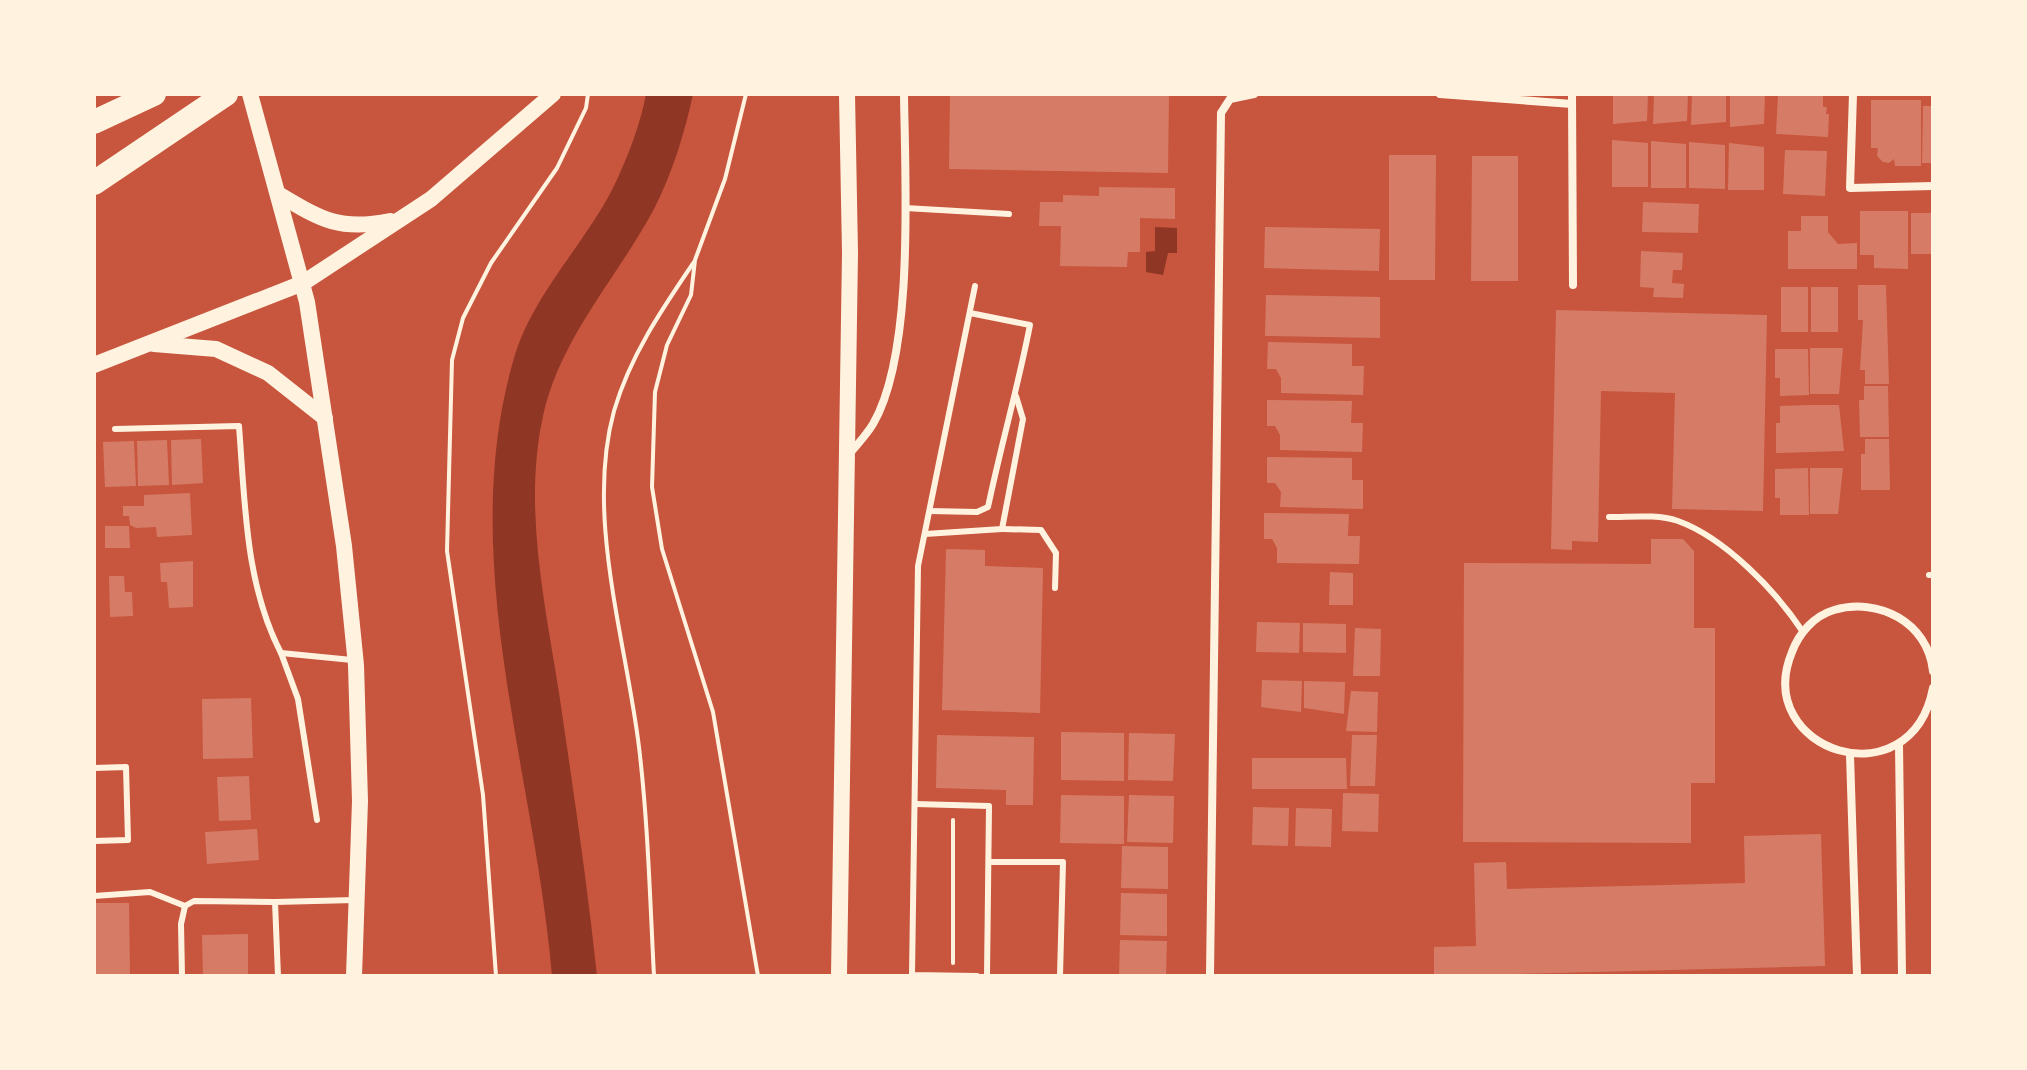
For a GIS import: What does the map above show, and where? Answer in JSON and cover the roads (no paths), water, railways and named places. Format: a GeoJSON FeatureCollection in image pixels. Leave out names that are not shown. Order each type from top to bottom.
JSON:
{"type":"FeatureCollection","features":[{"type":"Feature","properties":{"kind":"highway"},"geometry":{"type":"LineString","coordinates":[[94,122],[154,94]]}},
{"type":"Feature","properties":{"kind":"highway"},"geometry":{"type":"LineString","coordinates":[[94,183],[226,94]]}},
{"type":"Feature","properties":{"kind":"main road"},"geometry":{"type":"LineString","coordinates":[[250,94],[303,283],[344,546],[356,660],[360,801],[354,976]]}},
{"type":"Feature","properties":{"kind":"main road"},"geometry":{"type":"LineString","coordinates":[[94,365],[303,283],[431,199],[553,94]]}},
{"type":"Feature","properties":{"kind":"main road"},"geometry":{"type":"LineString","coordinates":[[839,976],[848,457],[847,94]]}},
{"type":"Feature","properties":{"kind":"main road"},"geometry":{"type":"LineString","coordinates":[[280,195],[331,224],[362,227],[402,218]]}},
{"type":"Feature","properties":{"kind":"main road"},"geometry":{"type":"LineString","coordinates":[[148,343],[216,349],[268,373],[325,418]]}},
{"type":"Feature","properties":{"kind":"street"},"geometry":{"type":"LineString","coordinates":[[848,457],[874,422],[890,378],[899,318],[905,208],[904,94]]}},
{"type":"Feature","properties":{"kind":"street"},"geometry":{"type":"LineString","coordinates":[[1210,976],[1221,113],[1230,99],[1254,94]]}},
{"type":"Feature","properties":{"kind":"street"},"geometry":{"type":"LineString","coordinates":[[1440,94],[1572,99],[1573,285]]}},
{"type":"Feature","properties":{"kind":"street"},"geometry":{"type":"LineString","coordinates":[[1853,94],[1850,188],[1933,186]]}},
{"type":"Feature","properties":{"kind":"street"},"geometry":{"type":"LineString","coordinates":[[1933,671],[1924,643],[1912,627],[1894,614],[1873,607],[1850,606],[1829,612],[1803,632],[1786,664],[1785,689],[1792,713],[1807,733],[1826,748],[1850,755],[1875,754],[1899,744],[1917,728],[1930,706],[1933,688]]}},
{"type":"Feature","properties":{"kind":"street"},"geometry":{"type":"LineString","coordinates":[[1899,744],[1902,976]]}},
{"type":"Feature","properties":{"kind":"street"},"geometry":{"type":"LineString","coordinates":[[1850,755],[1857,976]]}},
{"type":"Feature","properties":{"kind":"lane"},"geometry":{"type":"LineString","coordinates":[[905,208],[1009,214]]}},
{"type":"Feature","properties":{"kind":"lane"},"geometry":{"type":"LineString","coordinates":[[975,286],[918,566],[912,975],[977,976]]}},
{"type":"Feature","properties":{"kind":"lane"},"geometry":{"type":"LineString","coordinates":[[930,511],[977,512],[988,507],[1006,417],[1016,396],[1030,325],[970,313]]}},
{"type":"Feature","properties":{"kind":"lane"},"geometry":{"type":"LineString","coordinates":[[1002,529],[1023,419],[1016,396]]}},
{"type":"Feature","properties":{"kind":"lane"},"geometry":{"type":"LineString","coordinates":[[115,429],[239,426],[253,567],[260,600],[298,699],[317,820]]}},
{"type":"Feature","properties":{"kind":"lane"},"geometry":{"type":"LineString","coordinates":[[1609,517],[1660,517],[1680,522],[1740,558],[1803,632]]}},
{"type":"Feature","properties":{"kind":"lane"},"geometry":{"type":"LineString","coordinates":[[925,534],[1041,530],[1056,553],[1055,588]]}},
{"type":"Feature","properties":{"kind":"lane"},"geometry":{"type":"LineString","coordinates":[[281,653],[356,660]]}},
{"type":"Feature","properties":{"kind":"lane"},"geometry":{"type":"LineString","coordinates":[[94,768],[126,767],[128,840],[94,841]]}},
{"type":"Feature","properties":{"kind":"lane"},"geometry":{"type":"LineString","coordinates":[[915,804],[989,806],[987,976]]}},
{"type":"Feature","properties":{"kind":"lane"},"geometry":{"type":"LineString","coordinates":[[989,862],[1063,862],[1060,976]]}},
{"type":"Feature","properties":{"kind":"lane"},"geometry":{"type":"LineString","coordinates":[[94,896],[150,892],[185,906]]}},
{"type":"Feature","properties":{"kind":"lane"},"geometry":{"type":"LineString","coordinates":[[182,976],[181,924],[185,906],[194,901],[359,900]]}},
{"type":"Feature","properties":{"kind":"lane"},"geometry":{"type":"LineString","coordinates":[[275,902],[278,976]]}}]}
